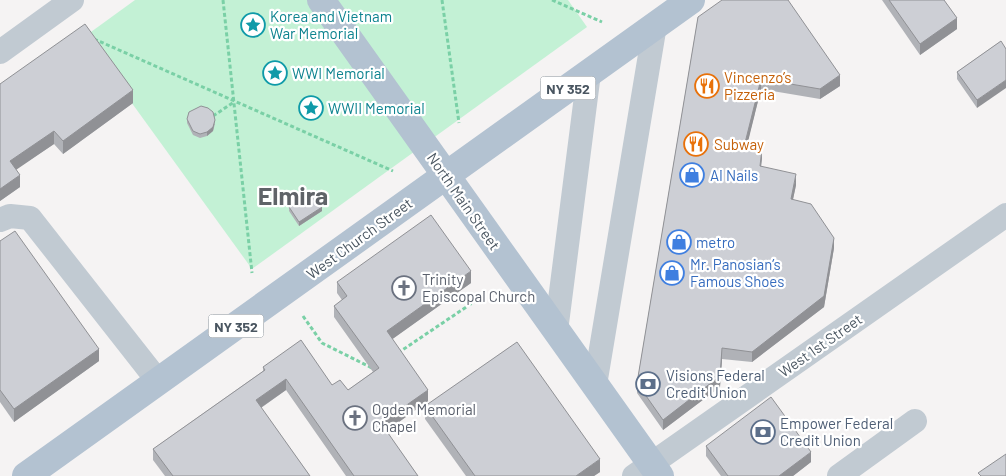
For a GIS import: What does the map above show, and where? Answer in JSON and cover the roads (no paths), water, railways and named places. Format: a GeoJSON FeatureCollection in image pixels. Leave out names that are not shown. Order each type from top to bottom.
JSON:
{"type":"FeatureCollection","features":[{"type":"Feature","properties":{"kind":"main road","name":"North Main Street"},"geometry":{"type":"LineString","coordinates":[[322,0],[595,385],[649,472]]}},
{"type":"Feature","properties":{"kind":"main road","name":"West Church Street"},"geometry":{"type":"LineString","coordinates":[[26,476],[691,0]]}},
{"type":"Feature","properties":{"kind":"street"},"geometry":{"type":"LineString","coordinates":[[0,52],[72,0]]}},
{"type":"Feature","properties":{"kind":"street"},"geometry":{"type":"LineString","coordinates":[[595,385],[655,26]]}},
{"type":"Feature","properties":{"kind":"street"},"geometry":{"type":"LineString","coordinates":[[556,331],[589,73]]}},
{"type":"Feature","properties":{"kind":"street","name":"West 1st Street"},"geometry":{"type":"LineString","coordinates":[[649,472],[1006,215]]}},
{"type":"Feature","properties":{"kind":"street"},"geometry":{"type":"LineString","coordinates":[[0,220],[10,216],[30,218],[158,381]]}},
{"type":"Feature","properties":{"kind":"street"},"geometry":{"type":"LineString","coordinates":[[839,476],[915,421]]}},
{"type":"Feature","properties":{"kind":"place","name":"Korea and Vietnam War Memorial"},"geometry":{"type":"Point","coordinates":[253,25]}},
{"type":"Feature","properties":{"kind":"place","name":"WWI Memorial"},"geometry":{"type":"Point","coordinates":[275,73]}},
{"type":"Feature","properties":{"kind":"place","name":"Vincenzo’s Pizzeria"},"geometry":{"type":"Point","coordinates":[707,86]}},
{"type":"Feature","properties":{"kind":"place","name":"WWII Memorial"},"geometry":{"type":"Point","coordinates":[311,108]}},
{"type":"Feature","properties":{"kind":"place","name":"Subway"},"geometry":{"type":"Point","coordinates":[696,144]}},
{"type":"Feature","properties":{"kind":"place","name":"AI Nails"},"geometry":{"type":"Point","coordinates":[692,175]}},
{"type":"Feature","properties":{"kind":"place","name":"metro"},"geometry":{"type":"Point","coordinates":[679,242]}},
{"type":"Feature","properties":{"kind":"place","name":"Mr. Panosian’s Famous Shoes"},"geometry":{"type":"Point","coordinates":[672,273]}},
{"type":"Feature","properties":{"kind":"place","name":"Trinity Episcopal Church"},"geometry":{"type":"Point","coordinates":[404,288]}},
{"type":"Feature","properties":{"kind":"place","name":"Visions Federal Credit Union"},"geometry":{"type":"Point","coordinates":[648,384]}},
{"type":"Feature","properties":{"kind":"place","name":"Ogden Memorial Chapel"},"geometry":{"type":"Point","coordinates":[355,418]}},
{"type":"Feature","properties":{"kind":"place","name":"Empower Federal Credit Union"},"geometry":{"type":"Point","coordinates":[763,432]}},
{"type":"Feature","properties":{"kind":"district","name":"Elmira"},"geometry":{"type":"Point","coordinates":[293,195]}}]}
